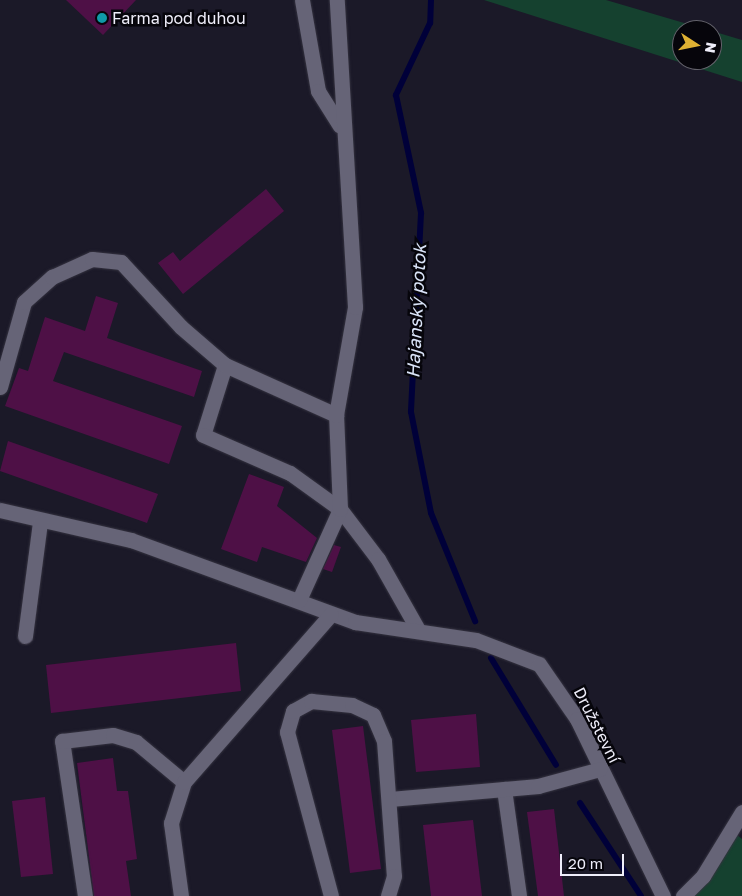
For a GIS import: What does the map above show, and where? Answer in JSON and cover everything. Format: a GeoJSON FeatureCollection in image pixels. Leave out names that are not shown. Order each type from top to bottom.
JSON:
{"type":"FeatureCollection","features":[{"type":"Feature","properties":{"kind":"street"},"geometry":{"type":"LineString","coordinates":[[302,0],[318,91],[342,130]]}},
{"type":"Feature","properties":{"kind":"street"},"geometry":{"type":"LineString","coordinates":[[298,600],[340,509],[336,415],[354,307],[342,130],[337,0]]}},
{"type":"Feature","properties":{"kind":"street"},"geometry":{"type":"LineString","coordinates":[[0,387],[24,302],[52,277],[92,259],[121,262],[181,327],[225,365],[336,415]]}},
{"type":"Feature","properties":{"kind":"street"},"geometry":{"type":"LineString","coordinates":[[225,365],[203,435],[290,473],[340,509],[378,559],[417,628]]}},
{"type":"Feature","properties":{"kind":"street","name":"Družstevní"},"geometry":{"type":"LineString","coordinates":[[0,510],[40,522],[132,540],[355,622],[417,628],[507,648],[539,664],[577,719],[663,896]]}},
{"type":"Feature","properties":{"kind":"street"},"geometry":{"type":"LineString","coordinates":[[25,636],[40,522]]}},
{"type":"Feature","properties":{"kind":"street"},"geometry":{"type":"LineString","coordinates":[[181,896],[171,823],[184,782],[331,614]]}},
{"type":"Feature","properties":{"kind":"street"},"geometry":{"type":"LineString","coordinates":[[331,896],[320,844],[295,774],[287,732],[293,711],[311,701],[352,705],[373,715],[384,741],[390,799],[394,876],[388,896]]}},
{"type":"Feature","properties":{"kind":"street"},"geometry":{"type":"LineString","coordinates":[[85,896],[62,741],[113,735],[136,742],[184,782]]}},
{"type":"Feature","properties":{"kind":"street"},"geometry":{"type":"LineString","coordinates":[[390,799],[538,786],[600,769]]}},
{"type":"Feature","properties":{"kind":"street"},"geometry":{"type":"LineString","coordinates":[[504,789],[519,896]]}},
{"type":"Feature","properties":{"kind":"street"},"geometry":{"type":"LineString","coordinates":[[683,896],[703,876],[742,812]]}},
{"type":"Feature","properties":{"kind":"green space"},"geometry":{"type":"Polygon","coordinates":[[[484,0],[606,0],[674,20],[672,20],[672,60],[484,0]]]}},
{"type":"Feature","properties":{"kind":"green space"},"geometry":{"type":"Polygon","coordinates":[[[722,34],[742,40],[742,82],[704,70],[722,70],[722,34]]]}},
{"type":"Feature","properties":{"kind":"green space"},"geometry":{"type":"Polygon","coordinates":[[[736,834],[742,839],[742,896],[693,896],[736,834]]]}},
{"type":"Feature","properties":{"kind":"building","name":"Farma pod duhou"},"geometry":{"type":"Polygon","coordinates":[[[66,0],[136,0],[103,35],[66,0]]]}},
{"type":"Feature","properties":{"kind":"building"},"geometry":{"type":"Polygon","coordinates":[[[266,189],[284,211],[183,294],[158,263],[173,252],[180,261],[266,189]]]}},
{"type":"Feature","properties":{"kind":"building"},"geometry":{"type":"Polygon","coordinates":[[[96,296],[118,303],[107,338],[202,371],[194,397],[64,352],[53,381],[182,426],[169,464],[5,406],[19,368],[28,371],[45,317],[85,331],[96,296]]]}},
{"type":"Feature","properties":{"kind":"building"},"geometry":{"type":"Polygon","coordinates":[[[8,441],[158,494],[147,523],[0,471],[8,441]]]}},
{"type":"Feature","properties":{"kind":"building"},"geometry":{"type":"Polygon","coordinates":[[[249,474],[284,487],[277,506],[317,538],[306,562],[262,547],[257,562],[221,549],[249,474]]]}},
{"type":"Feature","properties":{"kind":"building"},"geometry":{"type":"Polygon","coordinates":[[[334,545],[341,547],[332,572],[323,569],[334,545]]]}},
{"type":"Feature","properties":{"kind":"building"},"geometry":{"type":"Polygon","coordinates":[[[236,643],[241,691],[51,713],[46,665],[236,643]]]}},
{"type":"Feature","properties":{"kind":"building"},"geometry":{"type":"Polygon","coordinates":[[[476,714],[480,767],[416,772],[411,720],[476,714]]]}},
{"type":"Feature","properties":{"kind":"building"},"geometry":{"type":"Polygon","coordinates":[[[363,726],[381,869],[350,873],[332,730],[363,726]]]}},
{"type":"Feature","properties":{"kind":"building"},"geometry":{"type":"Polygon","coordinates":[[[113,758],[117,791],[128,791],[137,859],[126,861],[131,896],[94,896],[77,763],[113,758]]]}},
{"type":"Feature","properties":{"kind":"building"},"geometry":{"type":"Polygon","coordinates":[[[45,797],[53,874],[21,877],[12,801],[45,797]]]}},
{"type":"Feature","properties":{"kind":"building"},"geometry":{"type":"Polygon","coordinates":[[[554,809],[564,896],[538,896],[527,812],[554,809]]]}},
{"type":"Feature","properties":{"kind":"building"},"geometry":{"type":"Polygon","coordinates":[[[473,820],[482,896],[431,896],[423,825],[473,820]]]}},
{"type":"Feature","properties":{"kind":"waterway","name":"Hajanský potok"},"geometry":{"type":"LineString","coordinates":[[431,0],[430,23],[396,95],[421,213],[411,412],[431,513],[475,621]]}},
{"type":"Feature","properties":{"kind":"waterway","name":"Hajanský potok"},"geometry":{"type":"LineString","coordinates":[[491,658],[556,765]]}},
{"type":"Feature","properties":{"kind":"waterway","name":"Hajanský potok"},"geometry":{"type":"LineString","coordinates":[[580,803],[641,896]]}},
{"type":"Feature","properties":{"kind":"place","name":"Farma pod duhou"},"geometry":{"type":"Point","coordinates":[102,18]}}]}
